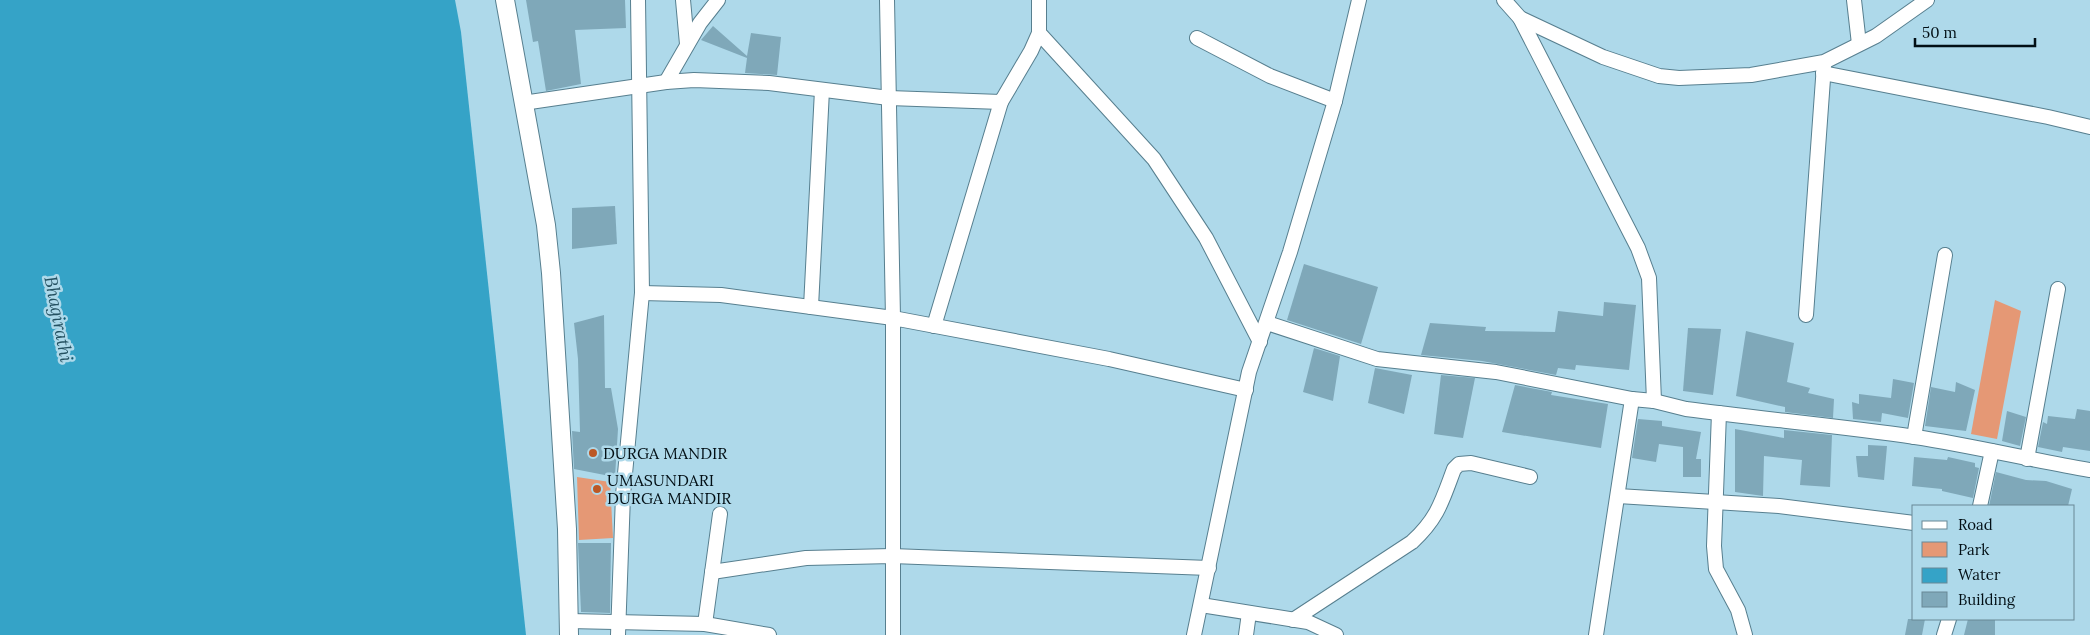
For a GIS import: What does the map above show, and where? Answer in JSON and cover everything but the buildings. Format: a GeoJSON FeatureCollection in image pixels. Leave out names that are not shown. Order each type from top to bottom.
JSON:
{"type":"FeatureCollection","features":[{"type":"Feature","properties":{"kind":"street"},"geometry":{"type":"LineString","coordinates":[[505,0],[546,225],[551,273],[567,529],[569,628],[705,624],[769,635]]}},
{"type":"Feature","properties":{"kind":"street"},"geometry":{"type":"LineString","coordinates":[[618,628],[623,495],[642,293],[638,0]]}},
{"type":"Feature","properties":{"kind":"street"},"geometry":{"type":"LineString","coordinates":[[683,0],[687,44]]}},
{"type":"Feature","properties":{"kind":"street"},"geometry":{"type":"LineString","coordinates":[[666,82],[687,44],[718,0]]}},
{"type":"Feature","properties":{"kind":"street"},"geometry":{"type":"LineString","coordinates":[[887,0],[893,318],[893,635]]}},
{"type":"Feature","properties":{"kind":"street"},"geometry":{"type":"LineString","coordinates":[[934,326],[1001,102],[1038,33],[1039,0]]}},
{"type":"Feature","properties":{"kind":"street"},"geometry":{"type":"LineString","coordinates":[[1194,635],[1246,390],[1335,101],[1359,0]]}},
{"type":"Feature","properties":{"kind":"street"},"geometry":{"type":"LineString","coordinates":[[1504,0],[1520,18],[1638,248],[1650,278],[1654,401]]}},
{"type":"Feature","properties":{"kind":"street"},"geometry":{"type":"LineString","coordinates":[[1854,0],[1859,44]]}},
{"type":"Feature","properties":{"kind":"street"},"geometry":{"type":"LineString","coordinates":[[1824,67],[1859,44],[1876,36],[1927,0]]}},
{"type":"Feature","properties":{"kind":"street"},"geometry":{"type":"LineString","coordinates":[[1520,18],[1603,57],[1659,76],[1679,78],[1751,75],[1824,67],[2090,127]]}},
{"type":"Feature","properties":{"kind":"street"},"geometry":{"type":"LineString","coordinates":[[1038,33],[1154,159],[1206,238],[1260,342]]}},
{"type":"Feature","properties":{"kind":"street"},"geometry":{"type":"LineString","coordinates":[[1196,38],[1270,76],[1335,101]]}},
{"type":"Feature","properties":{"kind":"street"},"geometry":{"type":"LineString","coordinates":[[1806,315],[1824,67]]}},
{"type":"Feature","properties":{"kind":"street"},"geometry":{"type":"LineString","coordinates":[[523,103],[666,82],[704,81],[769,83],[889,98],[1001,102]]}},
{"type":"Feature","properties":{"kind":"street"},"geometry":{"type":"LineString","coordinates":[[811,307],[822,90]]}},
{"type":"Feature","properties":{"kind":"street"},"geometry":{"type":"LineString","coordinates":[[1914,437],[1945,255]]}},
{"type":"Feature","properties":{"kind":"street"},"geometry":{"type":"LineString","coordinates":[[2027,459],[2058,289]]}},
{"type":"Feature","properties":{"kind":"street"},"geometry":{"type":"LineString","coordinates":[[642,293],[721,295],[893,318],[1109,359],[1246,390]]}},
{"type":"Feature","properties":{"kind":"street"},"geometry":{"type":"LineString","coordinates":[[1267,323],[1378,359],[1496,372],[1719,414],[1914,437],[2090,470]]}},
{"type":"Feature","properties":{"kind":"street"},"geometry":{"type":"LineString","coordinates":[[1596,635],[1632,399]]}},
{"type":"Feature","properties":{"kind":"street"},"geometry":{"type":"LineString","coordinates":[[1719,414],[1714,546],[1716,569],[1738,610],[1745,635]]}},
{"type":"Feature","properties":{"kind":"street"},"geometry":{"type":"LineString","coordinates":[[1980,505],[1992,451]]}},
{"type":"Feature","properties":{"kind":"street"},"geometry":{"type":"LineString","coordinates":[[1293,620],[1412,542],[1428,527],[1438,512],[1456,466],[1464,462],[1530,477]]}},
{"type":"Feature","properties":{"kind":"street"},"geometry":{"type":"LineString","coordinates":[[1618,496],[1779,506],[1912,523]]}},
{"type":"Feature","properties":{"kind":"street"},"geometry":{"type":"LineString","coordinates":[[705,624],[720,514]]}},
{"type":"Feature","properties":{"kind":"street"},"geometry":{"type":"LineString","coordinates":[[712,572],[806,558],[892,556],[1208,568]]}},
{"type":"Feature","properties":{"kind":"street"},"geometry":{"type":"LineString","coordinates":[[1201,605],[1308,622],[1336,635]]}},
{"type":"Feature","properties":{"kind":"street"},"geometry":{"type":"LineString","coordinates":[[1246,635],[1248,613]]}},
{"type":"Feature","properties":{"kind":"street"},"geometry":{"type":"LineString","coordinates":[[1944,635],[1949,620]]}},
{"type":"Feature","properties":{"kind":"green space"},"geometry":{"type":"Polygon","coordinates":[[[1995,300],[2021,311],[1997,439],[1971,434],[1995,300]]]}},
{"type":"Feature","properties":{"kind":"green space"},"geometry":{"type":"Polygon","coordinates":[[[577,477],[610,482],[613,538],[579,540],[577,477]]]}},
{"type":"Feature","properties":{"kind":"water","name":"Bhagirathi"},"geometry":{"type":"Polygon","coordinates":[[[0,0],[455,0],[461,32],[526,635],[0,635],[0,0]]]}},
{"type":"Feature","properties":{"kind":"place","name":"DURGA MANDIR"},"geometry":{"type":"Point","coordinates":[593,453]}},
{"type":"Feature","properties":{"kind":"place","name":"UMASUNDARI DURGA MANDIR"},"geometry":{"type":"Point","coordinates":[597,489]}}]}
